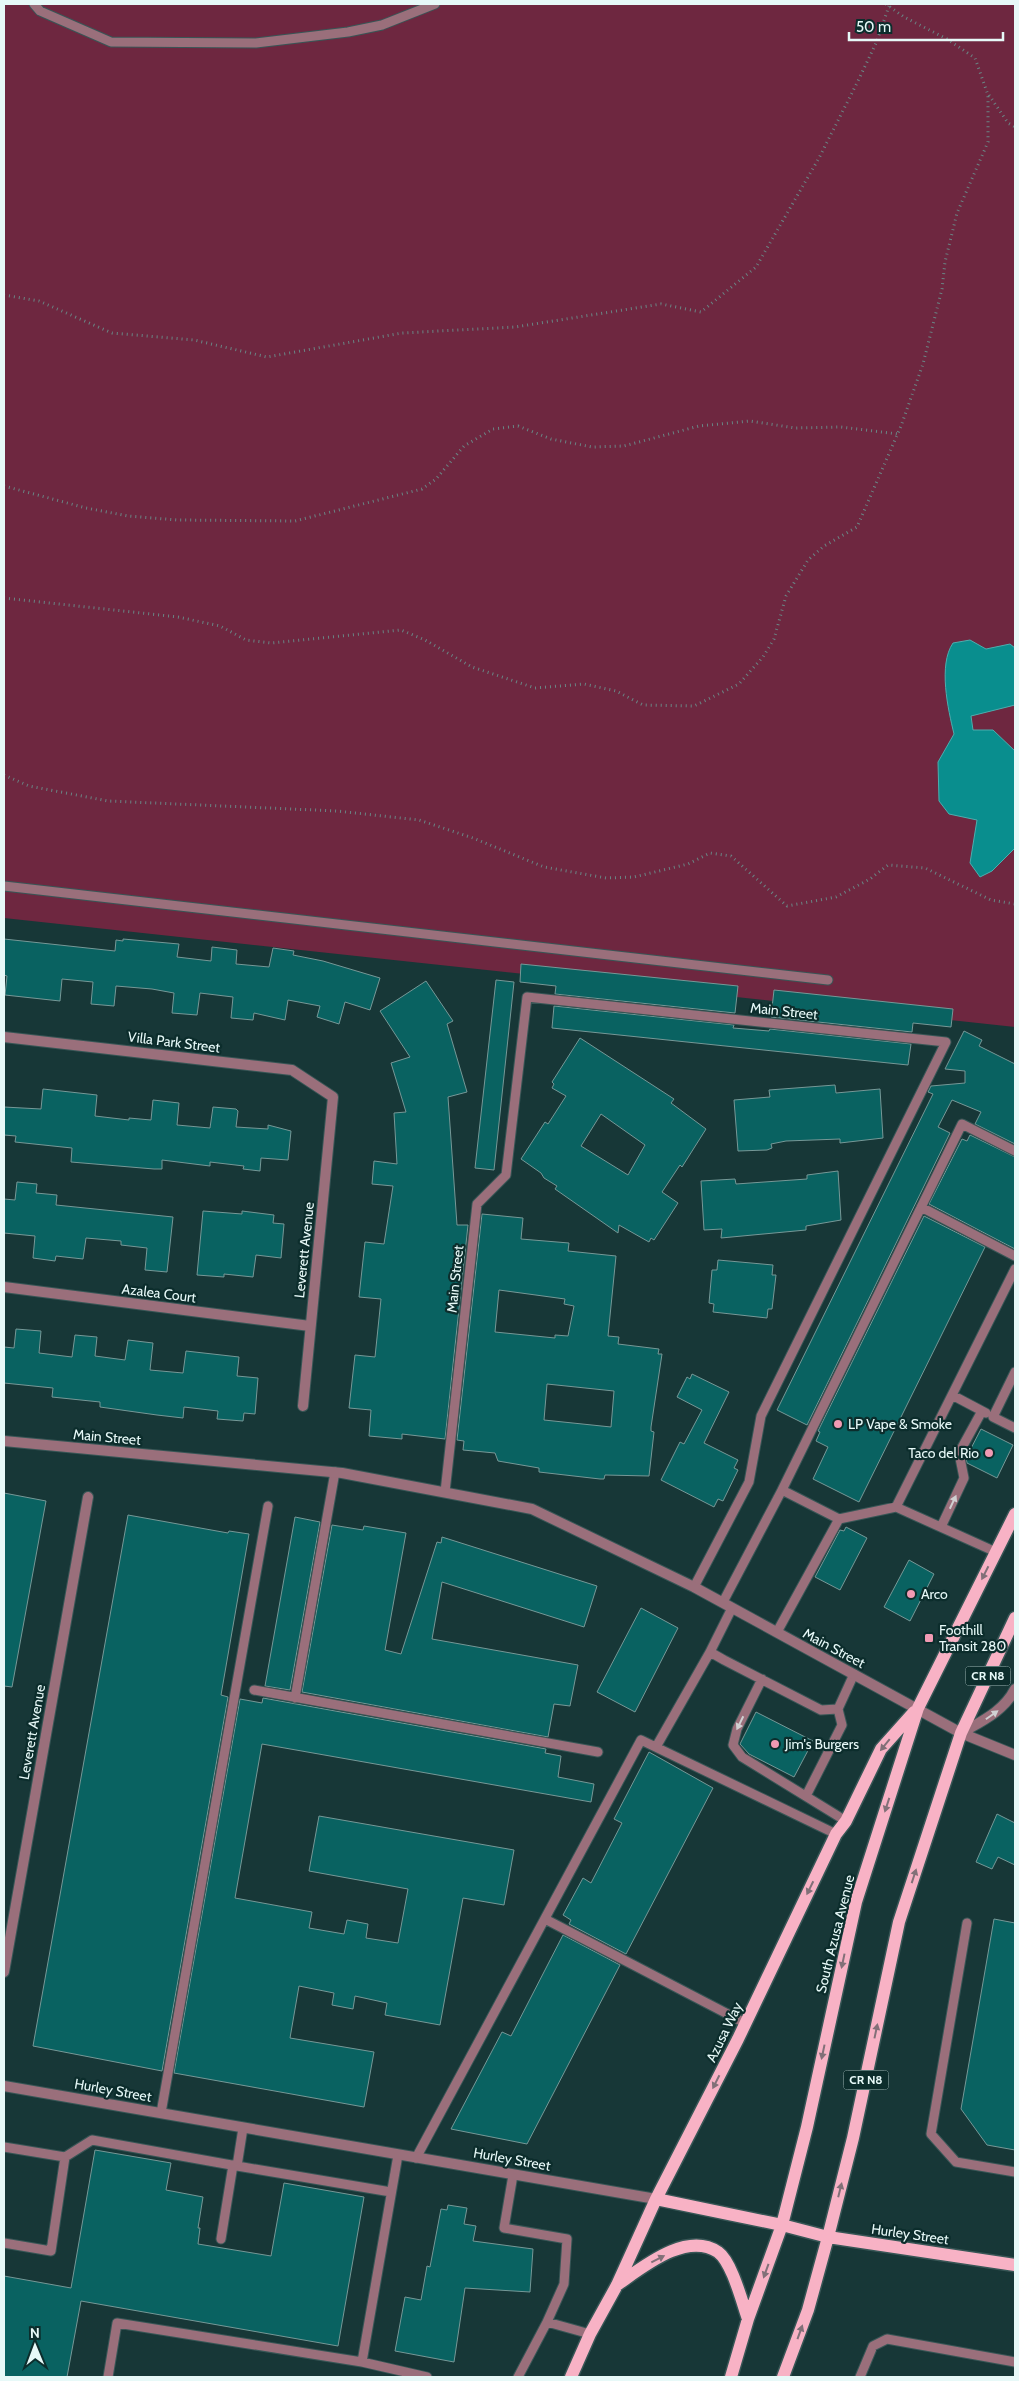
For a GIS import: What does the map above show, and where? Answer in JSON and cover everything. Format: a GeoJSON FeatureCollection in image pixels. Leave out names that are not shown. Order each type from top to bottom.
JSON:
{"type":"FeatureCollection","features":[{"type":"Feature","properties":{"kind":"main road","name":"South Azusa Avenue"},"geometry":{"type":"LineString","coordinates":[[731,2377],[748,2319],[782,2225],[807,2127],[856,1902],[918,1708],[1015,1514]]}},
{"type":"Feature","properties":{"kind":"main road","name":"CR N8"},"geometry":{"type":"LineString","coordinates":[[783,2377],[808,2310],[828,2237],[853,2138],[899,1922],[961,1733],[1015,1618]]}},
{"type":"Feature","properties":{"kind":"main road","name":"Azusa Way"},"geometry":{"type":"LineString","coordinates":[[571,2377],[656,2199],[745,2022],[836,1834],[846,1820],[880,1749],[918,1708]]}},
{"type":"Feature","properties":{"kind":"main road","name":"Hurley Street"},"geometry":{"type":"LineString","coordinates":[[656,2199],[782,2225],[828,2237],[1015,2265]]}},
{"type":"Feature","properties":{"kind":"main road"},"geometry":{"type":"LineString","coordinates":[[617,2284],[673,2251],[699,2245],[719,2253],[729,2268],[748,2319]]}},
{"type":"Feature","properties":{"kind":"street","name":"Villa Park Street"},"geometry":{"type":"LineString","coordinates":[[4,1037],[292,1070],[333,1097]]}},
{"type":"Feature","properties":{"kind":"street","name":"Leverett Avenue"},"geometry":{"type":"LineString","coordinates":[[304,1406],[310,1326],[333,1097]]}},
{"type":"Feature","properties":{"kind":"street","name":"Azalea Court"},"geometry":{"type":"LineString","coordinates":[[4,1287],[310,1326]]}},
{"type":"Feature","properties":{"kind":"street","name":"Main Street"},"geometry":{"type":"LineString","coordinates":[[4,1441],[335,1472],[532,1509],[694,1587],[961,1733],[1015,1755]]}},
{"type":"Feature","properties":{"kind":"street","name":"Leverett Avenue"},"geometry":{"type":"LineString","coordinates":[[4,1972],[88,1497]]}},
{"type":"Feature","properties":{"kind":"street"},"geometry":{"type":"LineString","coordinates":[[961,1733],[994,1714],[1009,1700],[1015,1689]]}},
{"type":"Feature","properties":{"kind":"street","name":"Hurley Street"},"geometry":{"type":"LineString","coordinates":[[4,2086],[656,2199]]}},
{"type":"Feature","properties":{"kind":"lane"},"geometry":{"type":"LineString","coordinates":[[34,4],[40,12],[111,42],[256,43],[348,32],[382,25],[434,4]]}},
{"type":"Feature","properties":{"kind":"lane"},"geometry":{"type":"LineString","coordinates":[[4,886],[828,980]]}},
{"type":"Feature","properties":{"kind":"lane","name":"Main Street"},"geometry":{"type":"LineString","coordinates":[[445,1492],[477,1204],[506,1175],[527,997],[946,1042],[761,1416],[749,1482],[694,1587]]}},
{"type":"Feature","properties":{"kind":"lane"},"geometry":{"type":"LineString","coordinates":[[656,1747],[710,1652],[727,1605],[962,1124],[1015,1151]]}},
{"type":"Feature","properties":{"kind":"lane"},"geometry":{"type":"LineString","coordinates":[[921,1207],[1015,1256]]}},
{"type":"Feature","properties":{"kind":"lane"},"geometry":{"type":"LineString","coordinates":[[896,1507],[1015,1269]]}},
{"type":"Feature","properties":{"kind":"lane"},"geometry":{"type":"LineString","coordinates":[[993,1417],[1015,1372]]}},
{"type":"Feature","properties":{"kind":"lane"},"geometry":{"type":"LineString","coordinates":[[952,1395],[1015,1428]]}},
{"type":"Feature","properties":{"kind":"lane"},"geometry":{"type":"LineString","coordinates":[[941,1527],[964,1478],[959,1453],[982,1411]]}},
{"type":"Feature","properties":{"kind":"lane"},"geometry":{"type":"LineString","coordinates":[[295,1698],[335,1472]]}},
{"type":"Feature","properties":{"kind":"lane"},"geometry":{"type":"LineString","coordinates":[[782,1490],[838,1519],[896,1507],[996,1552]]}},
{"type":"Feature","properties":{"kind":"lane"},"geometry":{"type":"LineString","coordinates":[[161,2113],[268,1506]]}},
{"type":"Feature","properties":{"kind":"lane"},"geometry":{"type":"LineString","coordinates":[[777,1632],[838,1519]]}},
{"type":"Feature","properties":{"kind":"lane"},"geometry":{"type":"LineString","coordinates":[[710,1652],[821,1710],[838,1709]]}},
{"type":"Feature","properties":{"kind":"lane"},"geometry":{"type":"LineString","coordinates":[[806,1796],[842,1725],[838,1709],[854,1674]]}},
{"type":"Feature","properties":{"kind":"lane"},"geometry":{"type":"LineString","coordinates":[[762,1679],[737,1729],[733,1745],[742,1757],[846,1820]]}},
{"type":"Feature","properties":{"kind":"lane"},"geometry":{"type":"LineString","coordinates":[[254,1690],[598,1752]]}},
{"type":"Feature","properties":{"kind":"lane"},"geometry":{"type":"LineString","coordinates":[[416,2158],[641,1740],[836,1834]]}},
{"type":"Feature","properties":{"kind":"lane"},"geometry":{"type":"LineString","coordinates":[[545,1919],[745,2022]]}},
{"type":"Feature","properties":{"kind":"lane"},"geometry":{"type":"LineString","coordinates":[[967,1923],[931,2134],[956,2162],[1015,2172]]}},
{"type":"Feature","properties":{"kind":"lane"},"geometry":{"type":"LineString","coordinates":[[221,2239],[244,2128]]}},
{"type":"Feature","properties":{"kind":"lane"},"geometry":{"type":"LineString","coordinates":[[4,2147],[65,2157],[92,2140],[391,2192]]}},
{"type":"Feature","properties":{"kind":"lane"},"geometry":{"type":"LineString","coordinates":[[362,2362],[398,2154]]}},
{"type":"Feature","properties":{"kind":"lane"},"geometry":{"type":"LineString","coordinates":[[4,2243],[50,2250],[65,2157]]}},
{"type":"Feature","properties":{"kind":"lane"},"geometry":{"type":"LineString","coordinates":[[513,2175],[504,2228],[567,2240],[564,2284],[547,2322],[518,2377]]}},
{"type":"Feature","properties":{"kind":"lane"},"geometry":{"type":"LineString","coordinates":[[547,2322],[590,2334]]}},
{"type":"Feature","properties":{"kind":"lane"},"geometry":{"type":"LineString","coordinates":[[108,2377],[117,2323],[362,2362],[427,2377]]}},
{"type":"Feature","properties":{"kind":"lane"},"geometry":{"type":"LineString","coordinates":[[860,2377],[873,2346],[887,2339],[1015,2362]]}},
{"type":"Feature","properties":{"kind":"path"},"geometry":{"type":"LineString","coordinates":[[4,295],[39,301],[112,333],[194,340],[267,356],[402,333],[516,327],[661,304],[701,312],[756,267],[819,158],[858,81],[877,42],[887,5],[904,18],[946,38],[975,58],[988,95],[1008,123],[1015,127]]}},
{"type":"Feature","properties":{"kind":"path"},"geometry":{"type":"LineString","coordinates":[[4,598],[178,617],[220,626],[246,640],[271,643],[400,630],[425,640],[472,666],[534,688],[584,684],[616,691],[642,705],[694,706],[739,684],[763,657],[774,640],[786,596],[799,573],[824,546],[857,527],[898,434],[923,364],[942,289],[945,262],[957,213],[988,142],[988,95]]}},
{"type":"Feature","properties":{"kind":"path"},"geometry":{"type":"LineString","coordinates":[[4,486],[86,508],[128,516],[177,520],[294,521],[422,489],[436,479],[464,446],[493,429],[518,426],[551,439],[592,446],[624,446],[699,426],[750,421],[795,428],[841,426],[898,434]]}},
{"type":"Feature","properties":{"kind":"path"},"geometry":{"type":"LineString","coordinates":[[4,775],[29,786],[108,801],[337,811],[419,820],[473,838],[544,867],[606,878],[634,877],[688,864],[710,853],[731,856],[787,906],[836,897],[870,879],[888,865],[925,868],[991,900],[1015,904]]}},
{"type":"Feature","properties":{"kind":"shaded area"},"geometry":{"type":"Polygon","coordinates":[[[4,4],[1015,4],[1015,1027],[4,918],[4,4]]]}},
{"type":"Feature","properties":{"kind":"water"},"geometry":{"type":"Polygon","coordinates":[[[970,640],[986,649],[1010,644],[1015,648],[1015,705],[971,716],[973,730],[993,730],[1015,751],[1015,848],[992,871],[980,877],[970,863],[977,820],[949,814],[939,801],[938,762],[954,734],[949,712],[945,675],[948,652],[953,643],[970,640]]]}},
{"type":"Feature","properties":{"kind":"building"},"geometry":{"type":"Polygon","coordinates":[[[4,939],[115,951],[116,940],[123,941],[123,939],[179,944],[177,957],[211,961],[212,947],[237,950],[236,964],[269,967],[273,948],[294,951],[293,955],[323,961],[380,978],[370,1010],[345,1002],[339,1024],[317,1017],[320,1006],[288,1000],[285,1020],[254,1013],[253,1020],[231,1018],[233,997],[200,993],[197,1015],[172,1013],[174,993],[152,989],[116,986],[114,1006],[91,1004],[93,982],[62,979],[60,1001],[5,995],[7,976],[4,975],[4,939]]]}},
{"type":"Feature","properties":{"kind":"building"},"geometry":{"type":"Polygon","coordinates":[[[521,964],[738,986],[735,1013],[555,994],[556,986],[520,982],[521,964]]]}},
{"type":"Feature","properties":{"kind":"building"},"geometry":{"type":"Polygon","coordinates":[[[496,980],[514,982],[494,1170],[475,1168],[496,980]]]}},
{"type":"Feature","properties":{"kind":"building"},"geometry":{"type":"Polygon","coordinates":[[[426,981],[453,1021],[447,1024],[467,1092],[448,1097],[457,1225],[468,1225],[445,1439],[402,1434],[402,1439],[369,1436],[371,1410],[349,1408],[355,1355],[375,1357],[381,1299],[359,1297],[365,1242],[384,1244],[393,1186],[372,1184],[374,1161],[397,1164],[394,1113],[406,1112],[391,1063],[410,1057],[380,1011],[426,981]]]}},
{"type":"Feature","properties":{"kind":"building"},"geometry":{"type":"Polygon","coordinates":[[[774,990],[953,1009],[951,1027],[913,1023],[912,1032],[771,1017],[774,990]]]}},
{"type":"Feature","properties":{"kind":"building"},"geometry":{"type":"Polygon","coordinates":[[[554,1006],[734,1025],[733,1028],[769,1031],[770,1029],[911,1044],[908,1065],[552,1028],[554,1006]]]}},
{"type":"Feature","properties":{"kind":"building"},"geometry":{"type":"Polygon","coordinates":[[[964,1031],[982,1040],[979,1046],[1015,1064],[1015,1144],[975,1124],[981,1112],[952,1100],[938,1127],[950,1133],[807,1425],[777,1410],[933,1094],[928,1092],[931,1086],[965,1083],[965,1071],[945,1069],[964,1031]]]}},
{"type":"Feature","properties":{"kind":"building"},"geometry":{"type":"Polygon","coordinates":[[[580,1038],[674,1099],[671,1103],[706,1129],[682,1167],[680,1165],[662,1192],[678,1203],[654,1240],[651,1238],[649,1242],[619,1225],[618,1233],[555,1189],[557,1186],[521,1159],[545,1122],[548,1124],[566,1096],[552,1088],[554,1084],[552,1082],[580,1038]],[[601,1114],[581,1146],[628,1175],[645,1145],[601,1114]]]}},
{"type":"Feature","properties":{"kind":"building"},"geometry":{"type":"Polygon","coordinates":[[[835,1085],[836,1093],[880,1089],[883,1138],[840,1143],[840,1139],[786,1141],[771,1144],[772,1148],[767,1150],[738,1151],[734,1100],[770,1097],[769,1090],[835,1085]]]}},
{"type":"Feature","properties":{"kind":"building"},"geometry":{"type":"Polygon","coordinates":[[[43,1089],[97,1095],[95,1116],[129,1120],[129,1118],[151,1120],[153,1100],[179,1103],[177,1125],[210,1128],[213,1107],[236,1109],[238,1111],[236,1127],[268,1129],[268,1125],[291,1131],[288,1160],[261,1158],[260,1171],[243,1169],[244,1166],[210,1162],[210,1166],[162,1160],[162,1169],[154,1169],[71,1162],[72,1148],[15,1142],[16,1136],[4,1135],[4,1107],[41,1109],[43,1089]]]}},
{"type":"Feature","properties":{"kind":"building"},"geometry":{"type":"Polygon","coordinates":[[[970,1135],[1015,1157],[1015,1249],[929,1204],[962,1139],[967,1141],[970,1135]]]}},
{"type":"Feature","properties":{"kind":"building"},"geometry":{"type":"Polygon","coordinates":[[[838,1171],[841,1220],[806,1226],[806,1230],[721,1238],[722,1229],[704,1230],[701,1181],[735,1179],[736,1184],[807,1179],[807,1175],[838,1171]]]}},
{"type":"Feature","properties":{"kind":"building"},"geometry":{"type":"Polygon","coordinates":[[[17,1182],[37,1184],[36,1193],[57,1195],[56,1205],[173,1217],[167,1272],[145,1270],[147,1248],[121,1245],[121,1241],[86,1238],[83,1259],[56,1256],[55,1261],[33,1258],[35,1236],[4,1233],[4,1199],[15,1200],[17,1182]]]}},
{"type":"Feature","properties":{"kind":"building"},"geometry":{"type":"Polygon","coordinates":[[[203,1211],[242,1214],[242,1211],[274,1215],[273,1223],[284,1224],[281,1258],[256,1255],[253,1277],[224,1274],[224,1277],[197,1275],[203,1211]]]}},
{"type":"Feature","properties":{"kind":"building"},"geometry":{"type":"Polygon","coordinates":[[[482,1214],[523,1218],[521,1239],[569,1243],[568,1251],[616,1256],[608,1336],[619,1337],[618,1344],[659,1349],[658,1354],[662,1354],[651,1427],[651,1431],[654,1432],[649,1476],[605,1475],[604,1479],[600,1479],[539,1472],[539,1468],[498,1461],[495,1453],[463,1450],[464,1441],[457,1440],[482,1214]],[[499,1290],[495,1332],[555,1338],[555,1335],[568,1336],[574,1306],[564,1304],[565,1299],[499,1290]],[[547,1384],[544,1420],[611,1427],[614,1391],[547,1384]]]}},
{"type":"Feature","properties":{"kind":"building"},"geometry":{"type":"Polygon","coordinates":[[[924,1216],[985,1247],[859,1502],[813,1479],[828,1447],[816,1441],[820,1432],[818,1431],[924,1216]]]}},
{"type":"Feature","properties":{"kind":"building"},"geometry":{"type":"Polygon","coordinates":[[[718,1260],[773,1265],[772,1275],[776,1275],[772,1309],[768,1309],[767,1318],[713,1312],[714,1304],[709,1303],[712,1270],[717,1270],[718,1260]]]}},
{"type":"Feature","properties":{"kind":"building"},"geometry":{"type":"Polygon","coordinates":[[[16,1329],[41,1331],[39,1353],[72,1357],[75,1335],[97,1337],[95,1356],[125,1360],[128,1340],[153,1343],[150,1370],[183,1373],[186,1351],[239,1357],[237,1376],[258,1378],[255,1414],[244,1413],[243,1421],[217,1419],[218,1411],[184,1407],[183,1418],[157,1415],[100,1407],[100,1402],[52,1397],[53,1388],[4,1383],[4,1347],[14,1348],[16,1329]]]}},
{"type":"Feature","properties":{"kind":"building"},"geometry":{"type":"Polygon","coordinates":[[[692,1374],[729,1392],[704,1443],[738,1460],[734,1468],[738,1470],[723,1501],[718,1499],[714,1507],[661,1480],[680,1442],[684,1444],[702,1410],[677,1397],[687,1377],[690,1379],[692,1374]]]}},
{"type":"Feature","properties":{"kind":"building","name":"Taco del Rio"},"geometry":{"type":"Polygon","coordinates":[[[981,1429],[1013,1445],[997,1478],[967,1463],[966,1458],[981,1429]]]}},
{"type":"Feature","properties":{"kind":"building"},"geometry":{"type":"Polygon","coordinates":[[[4,1493],[46,1501],[12,1687],[4,1686],[4,1493]]]}},
{"type":"Feature","properties":{"kind":"building"},"geometry":{"type":"Polygon","coordinates":[[[128,1515],[228,1533],[229,1531],[249,1534],[221,1695],[228,1697],[162,2071],[33,2046],[128,1515]]]}},
{"type":"Feature","properties":{"kind":"building"},"geometry":{"type":"Polygon","coordinates":[[[295,1517],[320,1522],[290,1690],[265,1686],[295,1517]]]}},
{"type":"Feature","properties":{"kind":"building"},"geometry":{"type":"Polygon","coordinates":[[[332,1525],[363,1530],[364,1526],[406,1533],[385,1650],[401,1654],[437,1542],[441,1543],[442,1537],[597,1586],[584,1627],[442,1582],[432,1639],[578,1665],[570,1706],[554,1704],[548,1737],[302,1692],[332,1525]]]}},
{"type":"Feature","properties":{"kind":"building"},"geometry":{"type":"Polygon","coordinates":[[[846,1527],[867,1538],[840,1590],[815,1577],[840,1530],[844,1531],[846,1527]]]}},
{"type":"Feature","properties":{"kind":"building"},"geometry":{"type":"Polygon","coordinates":[[[909,1560],[934,1574],[910,1621],[884,1607],[909,1560]]]}},
{"type":"Feature","properties":{"kind":"building"},"geometry":{"type":"Polygon","coordinates":[[[641,1608],[678,1628],[635,1712],[597,1692],[641,1608]]]}},
{"type":"Feature","properties":{"kind":"building"},"geometry":{"type":"Polygon","coordinates":[[[263,1698],[546,1749],[545,1753],[561,1756],[558,1777],[594,1784],[591,1802],[262,1744],[235,1898],[312,1912],[309,1928],[344,1934],[347,1920],[368,1924],[366,1938],[398,1943],[408,1889],[309,1871],[319,1816],[514,1850],[504,1905],[463,1898],[440,2025],[385,2015],[387,2003],[355,1996],[353,2009],[332,2005],[334,1993],[299,1986],[290,2038],[374,2052],[364,2107],[174,2073],[240,1699],[262,1703],[263,1698]]]}},
{"type":"Feature","properties":{"kind":"building","name":"Jim's Burgers"},"geometry":{"type":"Polygon","coordinates":[[[756,1712],[813,1741],[794,1777],[749,1754],[740,1744],[756,1712]]]}},
{"type":"Feature","properties":{"kind":"building"},"geometry":{"type":"Polygon","coordinates":[[[649,1752],[713,1788],[626,1954],[569,1924],[571,1920],[563,1915],[583,1878],[591,1883],[622,1823],[614,1819],[649,1752]]]}},
{"type":"Feature","properties":{"kind":"building"},"geometry":{"type":"Polygon","coordinates":[[[997,1814],[1015,1823],[1015,1865],[998,1857],[992,1869],[976,1862],[997,1814]]]}},
{"type":"Feature","properties":{"kind":"building"},"geometry":{"type":"Polygon","coordinates":[[[994,1919],[1015,1923],[1015,2150],[987,2145],[961,2109],[994,1919]]]}},
{"type":"Feature","properties":{"kind":"building"},"geometry":{"type":"Polygon","coordinates":[[[563,1935],[620,1965],[527,2144],[451,2129],[502,2032],[511,2036],[563,1935]]]}},
{"type":"Feature","properties":{"kind":"building"},"geometry":{"type":"Polygon","coordinates":[[[95,2150],[171,2163],[166,2190],[203,2197],[198,2228],[200,2228],[198,2244],[271,2256],[284,2183],[364,2197],[338,2346],[81,2301],[67,2377],[4,2377],[4,2276],[71,2288],[95,2150]]]}},
{"type":"Feature","properties":{"kind":"building"},"geometry":{"type":"Polygon","coordinates":[[[448,2205],[467,2208],[464,2224],[476,2226],[473,2241],[533,2249],[530,2292],[465,2288],[454,2362],[395,2351],[405,2297],[421,2300],[427,2266],[430,2267],[441,2209],[447,2210],[448,2205]]]}},
{"type":"Feature","properties":{"kind":"place","name":"LP Vape & Smoke"},"geometry":{"type":"Point","coordinates":[838,1424]}},
{"type":"Feature","properties":{"kind":"place","name":"Taco del Rio"},"geometry":{"type":"Point","coordinates":[989,1453]}},
{"type":"Feature","properties":{"kind":"place","name":"Arco"},"geometry":{"type":"Point","coordinates":[911,1594]}},
{"type":"Feature","properties":{"kind":"place","name":"Foothill Transit 280"},"geometry":{"type":"Point","coordinates":[929,1638]}},
{"type":"Feature","properties":{"kind":"place","name":"Jim's Burgers"},"geometry":{"type":"Point","coordinates":[775,1744]}}]}
